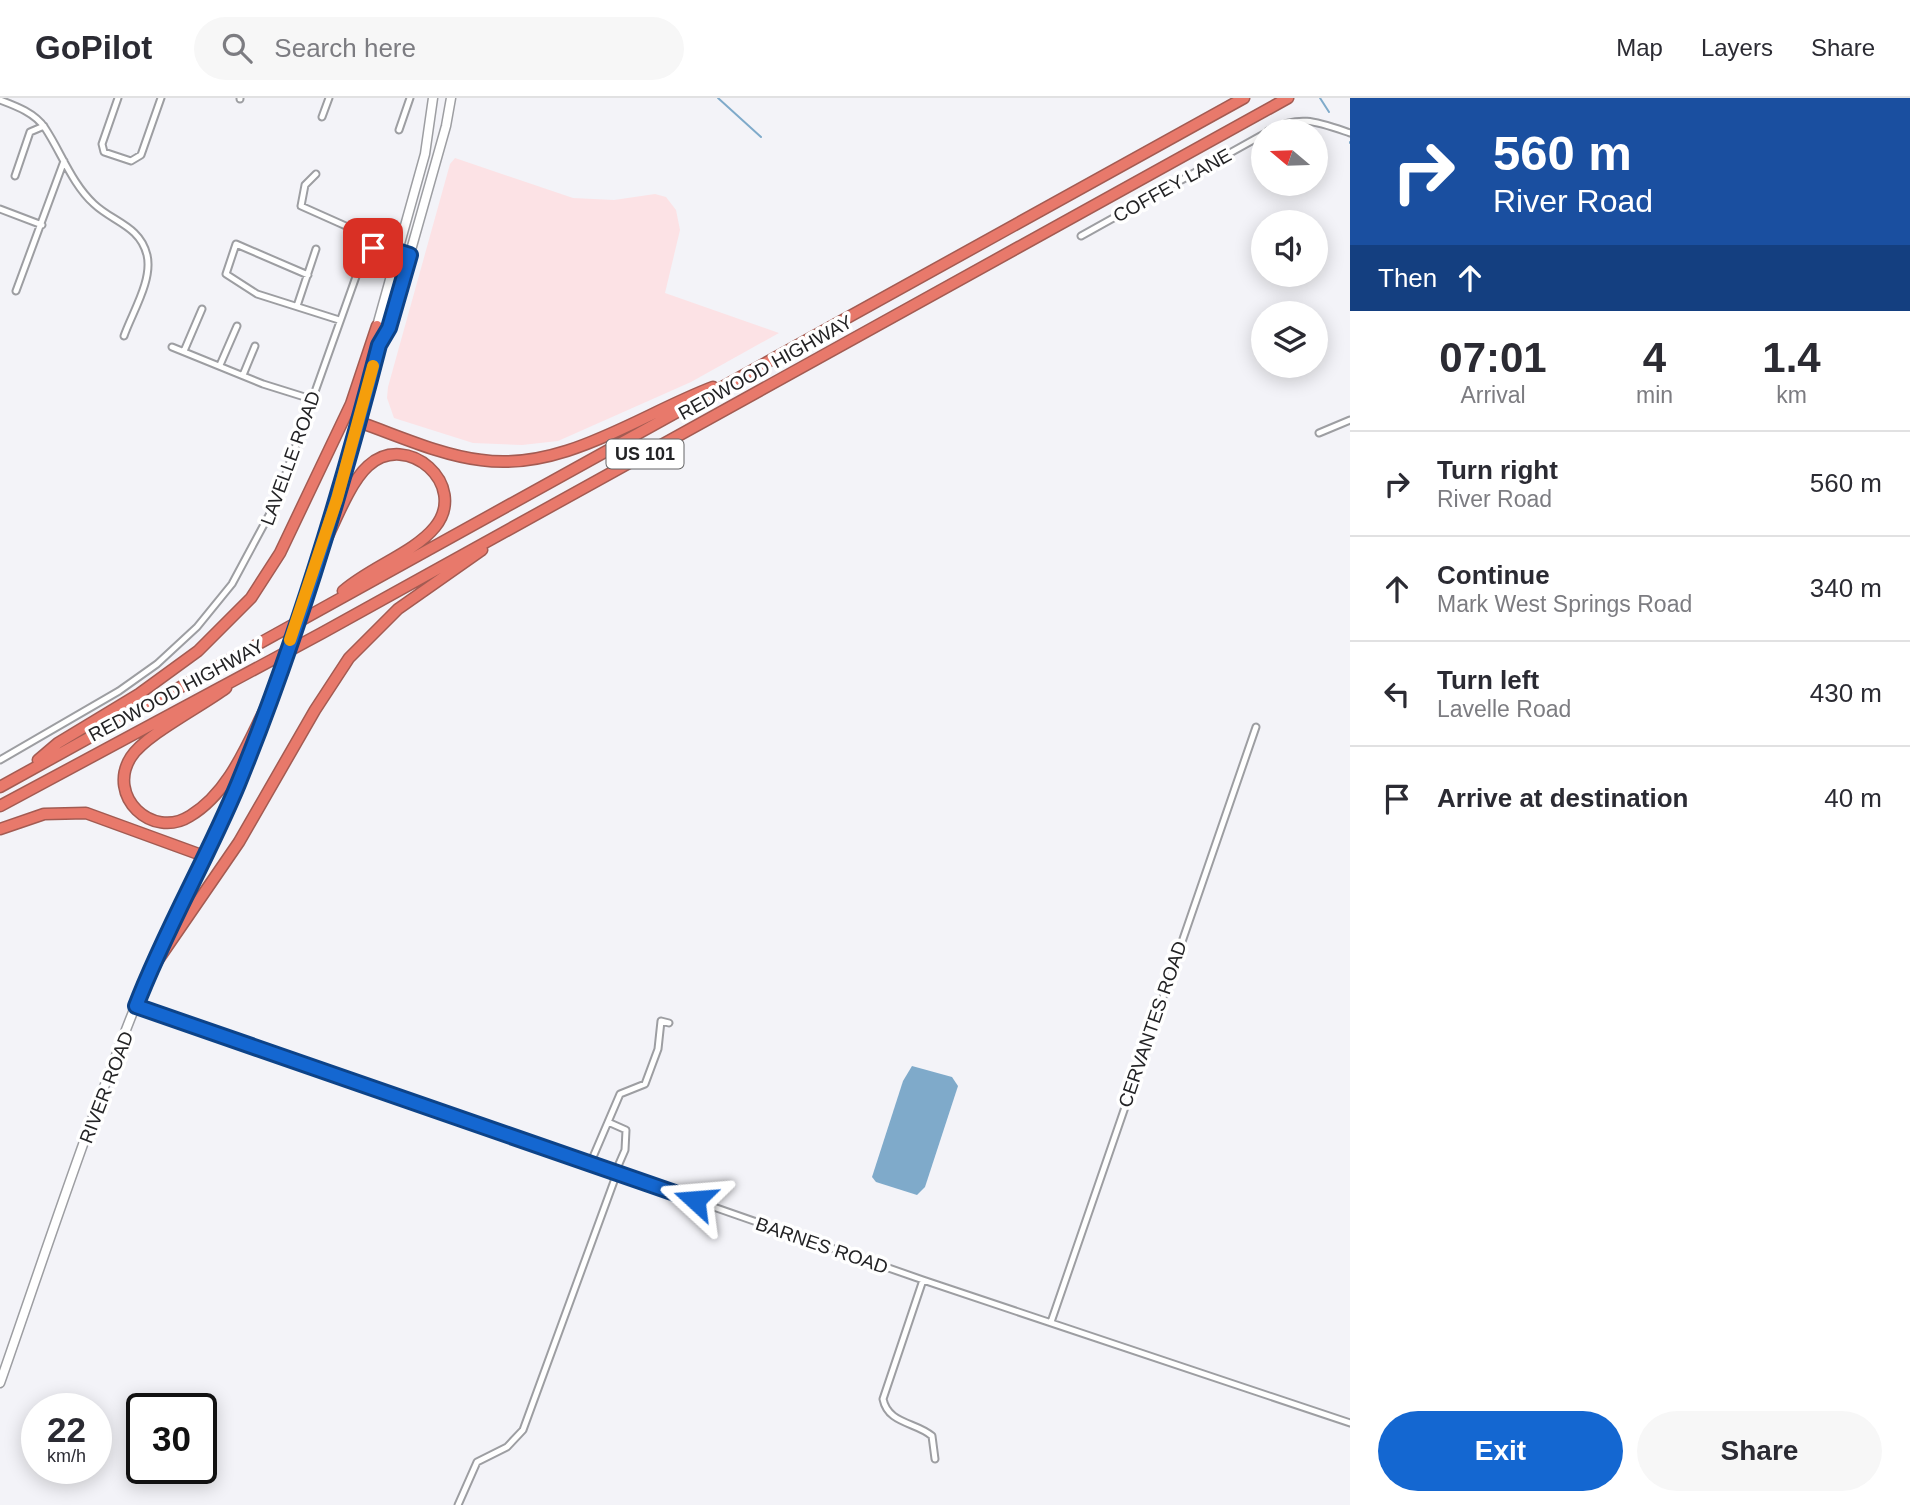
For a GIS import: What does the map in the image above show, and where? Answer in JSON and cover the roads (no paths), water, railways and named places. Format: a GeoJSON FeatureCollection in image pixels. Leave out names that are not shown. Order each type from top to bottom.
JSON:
{"type":"FeatureCollection","features":[{"type":"Feature","properties":{"kind":"highway","name":"REDWOOD HIGHWAY"},"geometry":{"type":"LineString","coordinates":[[0,787],[1244,98]]}},
{"type":"Feature","properties":{"kind":"highway","name":"REDWOOD HIGHWAY"},"geometry":{"type":"LineString","coordinates":[[0,806],[1288,98]]}},
{"type":"Feature","properties":{"kind":"highway"},"geometry":{"type":"LineString","coordinates":[[24,772],[58,743],[139,694],[198,651],[251,598],[280,553],[351,404],[377,326]]}},
{"type":"Feature","properties":{"kind":"highway"},"geometry":{"type":"LineString","coordinates":[[359,422],[466,457],[498,461],[539,459],[573,449],[746,374]]}},
{"type":"Feature","properties":{"kind":"highway"},"geometry":{"type":"LineString","coordinates":[[319,555],[355,483],[370,464],[389,455],[405,454],[420,459],[436,472],[444,497],[437,525],[423,538],[360,576],[330,603]]}},
{"type":"Feature","properties":{"kind":"highway"},"geometry":{"type":"LineString","coordinates":[[149,973],[239,842],[315,710],[349,658],[398,609],[530,517]]}},
{"type":"Feature","properties":{"kind":"highway"},"geometry":{"type":"LineString","coordinates":[[251,669],[135,751],[126,767],[123,781],[131,804],[146,819],[159,823],[177,822],[196,812],[229,777],[268,703]]}},
{"type":"Feature","properties":{"kind":"highway"},"geometry":{"type":"LineString","coordinates":[[0,829],[44,814],[86,813],[204,856]]}},
{"type":"Feature","properties":{"kind":"main road"},"geometry":{"type":"LineString","coordinates":[[379,345],[377,326],[425,154],[433,98]]}},
{"type":"Feature","properties":{"kind":"main road"},"geometry":{"type":"LineString","coordinates":[[379,345],[389,328],[451,98]]}},
{"type":"Feature","properties":{"kind":"main road","name":"RIVER ROAD"},"geometry":{"type":"LineString","coordinates":[[0,1383],[149,973],[238,784],[268,703],[319,555],[379,345]]}},
{"type":"Feature","properties":{"kind":"street"},"geometry":{"type":"LineString","coordinates":[[118,98],[102,144],[104,152],[131,161],[141,155],[161,98]]}},
{"type":"Feature","properties":{"kind":"street"},"geometry":{"type":"LineString","coordinates":[[322,117],[329,98]]}},
{"type":"Feature","properties":{"kind":"street"},"geometry":{"type":"LineString","coordinates":[[399,130],[410,98]]}},
{"type":"Feature","properties":{"kind":"street"},"geometry":{"type":"LineString","coordinates":[[0,100],[24,109],[44,126],[93,204],[128,225],[147,252],[147,276],[124,336]]}},
{"type":"Feature","properties":{"kind":"street","name":"COFFEY LANE"},"geometry":{"type":"LineString","coordinates":[[1328,125],[1350,133]]}},
{"type":"Feature","properties":{"kind":"street"},"geometry":{"type":"LineString","coordinates":[[15,176],[30,132],[44,126]]}},
{"type":"Feature","properties":{"kind":"street","name":"COFFEY LANE"},"geometry":{"type":"LineString","coordinates":[[1081,236],[1251,140]]}},
{"type":"Feature","properties":{"kind":"street"},"geometry":{"type":"LineString","coordinates":[[16,291],[64,161]]}},
{"type":"Feature","properties":{"kind":"street"},"geometry":{"type":"LineString","coordinates":[[316,174],[306,185],[301,206],[348,227],[369,250],[381,247],[410,255]]}},
{"type":"Feature","properties":{"kind":"street"},"geometry":{"type":"LineString","coordinates":[[0,209],[42,225]]}},
{"type":"Feature","properties":{"kind":"street"},"geometry":{"type":"LineString","coordinates":[[308,275],[236,244],[226,274],[257,294],[339,320]]}},
{"type":"Feature","properties":{"kind":"street"},"geometry":{"type":"LineString","coordinates":[[297,306],[316,249]]}},
{"type":"Feature","properties":{"kind":"street","name":"LAVELLE ROAD"},"geometry":{"type":"LineString","coordinates":[[0,760],[142,675],[173,650],[211,612],[240,572],[268,521],[360,261],[369,250]]}},
{"type":"Feature","properties":{"kind":"street"},"geometry":{"type":"LineString","coordinates":[[184,351],[202,309]]}},
{"type":"Feature","properties":{"kind":"street"},"geometry":{"type":"LineString","coordinates":[[220,365],[237,326]]}},
{"type":"Feature","properties":{"kind":"street"},"geometry":{"type":"LineString","coordinates":[[243,376],[255,346]]}},
{"type":"Feature","properties":{"kind":"street"},"geometry":{"type":"LineString","coordinates":[[172,347],[243,376],[311,399]]}},
{"type":"Feature","properties":{"kind":"street"},"geometry":{"type":"LineString","coordinates":[[1319,433],[1350,420]]}},
{"type":"Feature","properties":{"kind":"street","name":"CERVANTES ROAD"},"geometry":{"type":"LineString","coordinates":[[1051,1322],[1256,727]]}},
{"type":"Feature","properties":{"kind":"street","name":"BARNES ROAD"},"geometry":{"type":"LineString","coordinates":[[136,1006],[923,1280],[1350,1423]]}},
{"type":"Feature","properties":{"kind":"street"},"geometry":{"type":"LineString","coordinates":[[590,1164],[620,1094],[645,1084],[658,1049],[661,1021],[669,1023]]}},
{"type":"Feature","properties":{"kind":"street"},"geometry":{"type":"LineString","coordinates":[[458,1505],[477,1462],[508,1447],[523,1430],[625,1150],[626,1130],[608,1122]]}},
{"type":"Feature","properties":{"kind":"street"},"geometry":{"type":"LineString","coordinates":[[923,1280],[883,1399],[886,1411],[893,1417],[932,1436],[934,1459]]}},
{"type":"Feature","properties":{"kind":"water"},"geometry":{"type":"Polygon","coordinates":[[[912,1066],[952,1077],[958,1086],[925,1187],[917,1195],[876,1182],[872,1177],[903,1081],[912,1066]]]}},
{"type":"Feature","properties":{"kind":"waterway"},"geometry":{"type":"LineString","coordinates":[[718,98],[761,137]]}},
{"type":"Feature","properties":{"kind":"waterway"},"geometry":{"type":"LineString","coordinates":[[1320,98],[1329,112]]}}]}
